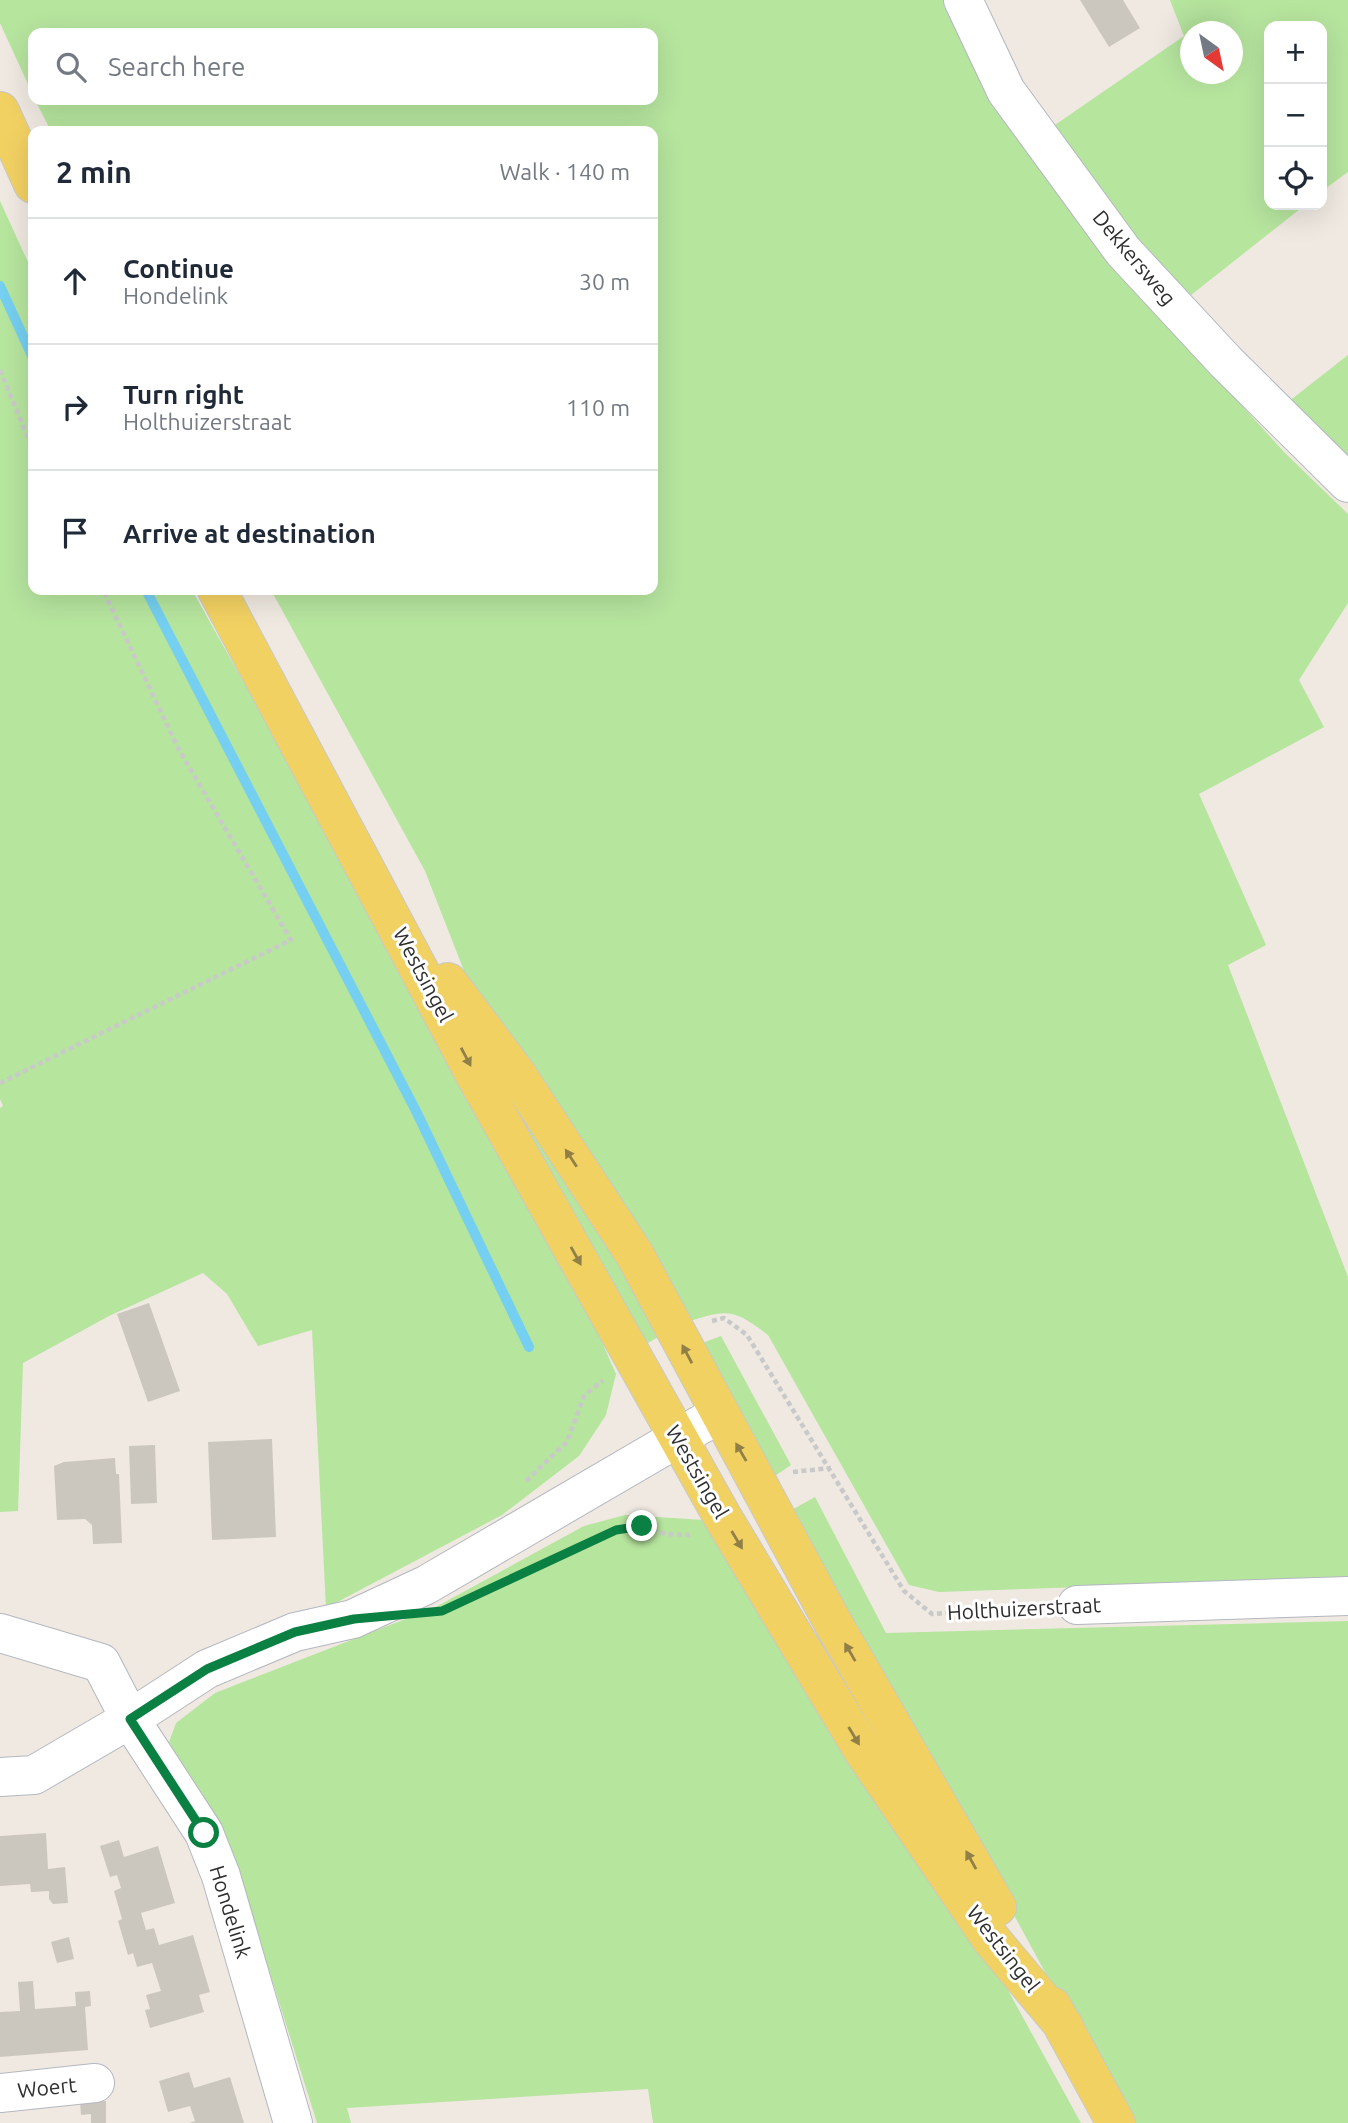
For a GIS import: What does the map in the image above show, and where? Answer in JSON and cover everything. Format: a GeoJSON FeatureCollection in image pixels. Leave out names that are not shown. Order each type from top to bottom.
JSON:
{"type":"FeatureCollection","features":[{"type":"Feature","properties":{"kind":"main road"},"geometry":{"type":"LineString","coordinates":[[0,111],[28,173]]}},
{"type":"Feature","properties":{"kind":"main road","name":"Westsingel"},"geometry":{"type":"LineString","coordinates":[[220,595],[475,1075],[722,1516],[862,1749],[991,1939],[1064,2026]]}},
{"type":"Feature","properties":{"kind":"main road","name":"Westsingel"},"geometry":{"type":"LineString","coordinates":[[377,888],[516,1073],[635,1255],[832,1621],[1064,2026],[1116,2123]]}},
{"type":"Feature","properties":{"kind":"street","name":"Dekkersweg"},"geometry":{"type":"LineString","coordinates":[[963,0],[1006,91],[1123,251],[1226,362],[1348,483]]}},
{"type":"Feature","properties":{"kind":"street"},"geometry":{"type":"LineString","coordinates":[[0,1777],[34,1775],[130,1719],[207,1669],[295,1632],[354,1619],[426,1585],[719,1414]]}},
{"type":"Feature","properties":{"kind":"street","name":"Holthuizerstraat"},"geometry":{"type":"LineString","coordinates":[[1077,1605],[1348,1596]]}},
{"type":"Feature","properties":{"kind":"street","name":"Hondelink"},"geometry":{"type":"LineString","coordinates":[[0,1633],[101,1663],[130,1719],[204,1833],[221,1876],[293,2123]]}},
{"type":"Feature","properties":{"kind":"street","name":"Woert"},"geometry":{"type":"LineString","coordinates":[[0,2093],[95,2083]]}},
{"type":"Feature","properties":{"kind":"path"},"geometry":{"type":"LineString","coordinates":[[0,370],[28,438]]}},
{"type":"Feature","properties":{"kind":"path"},"geometry":{"type":"LineString","coordinates":[[0,1083],[291,940],[179,750],[105,595]]}},
{"type":"Feature","properties":{"kind":"path","name":"Holthuizerstraat"},"geometry":{"type":"LineString","coordinates":[[764,1491],[796,1470],[831,1468],[904,1591],[932,1614],[1077,1605]]}},
{"type":"Feature","properties":{"kind":"path"},"geometry":{"type":"LineString","coordinates":[[529,1570],[616,1530],[642,1526],[665,1534],[691,1535],[722,1516]]}},
{"type":"Feature","properties":{"kind":"green space"},"geometry":{"type":"Polygon","coordinates":[[[0,0],[954,0],[1173,330],[1284,452],[1348,514],[1348,603],[1299,680],[1324,727],[1199,794],[1266,945],[1228,965],[1348,1277],[1348,1578],[939,1592],[909,1585],[768,1335],[746,1320],[729,1314],[710,1315],[685,1323],[477,1004],[425,871],[274,595],[658,595],[658,126],[48,126],[38,105],[658,105],[658,28],[28,28],[28,84],[0,23],[0,0]]]}},
{"type":"Feature","properties":{"kind":"green space"},"geometry":{"type":"Polygon","coordinates":[[[1170,0],[1348,0],[1348,172],[1327,187],[1327,21],[1264,21],[1264,210],[1299,210],[1186,299],[1121,228],[1052,127],[1180,39],[1180,84],[1243,84],[1243,21],[1180,21],[1180,26],[1170,0]]]}},
{"type":"Feature","properties":{"kind":"green space"},"geometry":{"type":"Polygon","coordinates":[[[0,201],[28,262],[28,595],[195,595],[428,1011],[590,1315],[616,1374],[606,1415],[579,1456],[502,1515],[326,1608],[312,1330],[258,1346],[227,1294],[203,1273],[109,1316],[23,1363],[18,1511],[0,1512],[0,1108],[3,1106],[0,1099],[0,201]]]}},
{"type":"Feature","properties":{"kind":"green space"},"geometry":{"type":"Polygon","coordinates":[[[1348,355],[1348,474],[1288,402],[1348,355]]]}},
{"type":"Feature","properties":{"kind":"green space"},"geometry":{"type":"Polygon","coordinates":[[[482,1049],[667,1332],[639,1348],[482,1049]]]}},
{"type":"Feature","properties":{"kind":"green space"},"geometry":{"type":"Polygon","coordinates":[[[721,1336],[791,1465],[769,1480],[697,1345],[721,1336]]]}},
{"type":"Feature","properties":{"kind":"green space"},"geometry":{"type":"Polygon","coordinates":[[[815,1497],[886,1633],[1348,1621],[1348,2123],[1127,2123],[977,1847],[788,1512],[815,1497]]]}},
{"type":"Feature","properties":{"kind":"green space"},"geometry":{"type":"Polygon","coordinates":[[[625,1515],[704,1520],[720,1551],[855,1757],[966,1914],[1081,2123],[653,2123],[648,2089],[347,2108],[351,2123],[317,2123],[238,1871],[217,1823],[169,1742],[176,1723],[215,1693],[434,1608],[584,1526],[625,1515]]]}},
{"type":"Feature","properties":{"kind":"building"},"geometry":{"type":"Polygon","coordinates":[[[1080,0],[1123,0],[1140,28],[1109,47],[1080,0]]]}},
{"type":"Feature","properties":{"kind":"building"},"geometry":{"type":"Polygon","coordinates":[[[149,1303],[180,1391],[148,1402],[117,1314],[149,1303]]]}},
{"type":"Feature","properties":{"kind":"building"},"geometry":{"type":"Polygon","coordinates":[[[272,1439],[276,1537],[212,1540],[208,1442],[272,1439]]]}},
{"type":"Feature","properties":{"kind":"building"},"geometry":{"type":"Polygon","coordinates":[[[155,1445],[157,1503],[131,1504],[129,1446],[155,1445]]]}},
{"type":"Feature","properties":{"kind":"building"},"geometry":{"type":"Polygon","coordinates":[[[115,1458],[116,1474],[119,1474],[122,1543],[93,1544],[92,1525],[85,1519],[57,1520],[54,1466],[64,1462],[115,1458]]]}},
{"type":"Feature","properties":{"kind":"building"},"geometry":{"type":"Polygon","coordinates":[[[46,1833],[48,1869],[65,1867],[68,1903],[53,1904],[49,1899],[49,1891],[31,1892],[30,1884],[0,1886],[0,1836],[46,1833]]]}},
{"type":"Feature","properties":{"kind":"building"},"geometry":{"type":"Polygon","coordinates":[[[119,1840],[124,1857],[158,1846],[175,1903],[141,1913],[146,1930],[154,1928],[159,1945],[193,1935],[210,1992],[199,1995],[204,2012],[150,2028],[145,2010],[150,2009],[146,1995],[161,1991],[152,1963],[137,1967],[133,1953],[128,1955],[118,1921],[122,1919],[114,1891],[121,1888],[117,1875],[110,1877],[100,1846],[119,1840]]]}},
{"type":"Feature","properties":{"kind":"building"},"geometry":{"type":"Polygon","coordinates":[[[69,1937],[74,1959],[57,1963],[51,1942],[69,1937]]]}},
{"type":"Feature","properties":{"kind":"building"},"geometry":{"type":"Polygon","coordinates":[[[33,1981],[35,2009],[76,2006],[75,1992],[90,1991],[91,2006],[85,2007],[88,2050],[0,2057],[0,2012],[20,2011],[18,1982],[33,1981]]]}},
{"type":"Feature","properties":{"kind":"building"},"geometry":{"type":"Polygon","coordinates":[[[189,2072],[194,2088],[230,2077],[244,2123],[189,2123],[195,2121],[190,2106],[168,2112],[159,2081],[189,2072]]]}},
{"type":"Feature","properties":{"kind":"building"},"geometry":{"type":"Polygon","coordinates":[[[106,2101],[106,2123],[91,2123],[91,2114],[81,2115],[80,2102],[106,2101]]]}},
{"type":"Feature","properties":{"kind":"waterway"},"geometry":{"type":"LineString","coordinates":[[0,286],[28,347]]}},
{"type":"Feature","properties":{"kind":"waterway"},"geometry":{"type":"LineString","coordinates":[[149,595],[416,1111],[529,1347]]}},
{"type":"Feature","properties":{"kind":"route"},"geometry":{"type":"LineString","coordinates":[[204,1833],[130,1719],[207,1669],[295,1632],[354,1619],[442,1611],[616,1530],[642,1526]]}}]}
